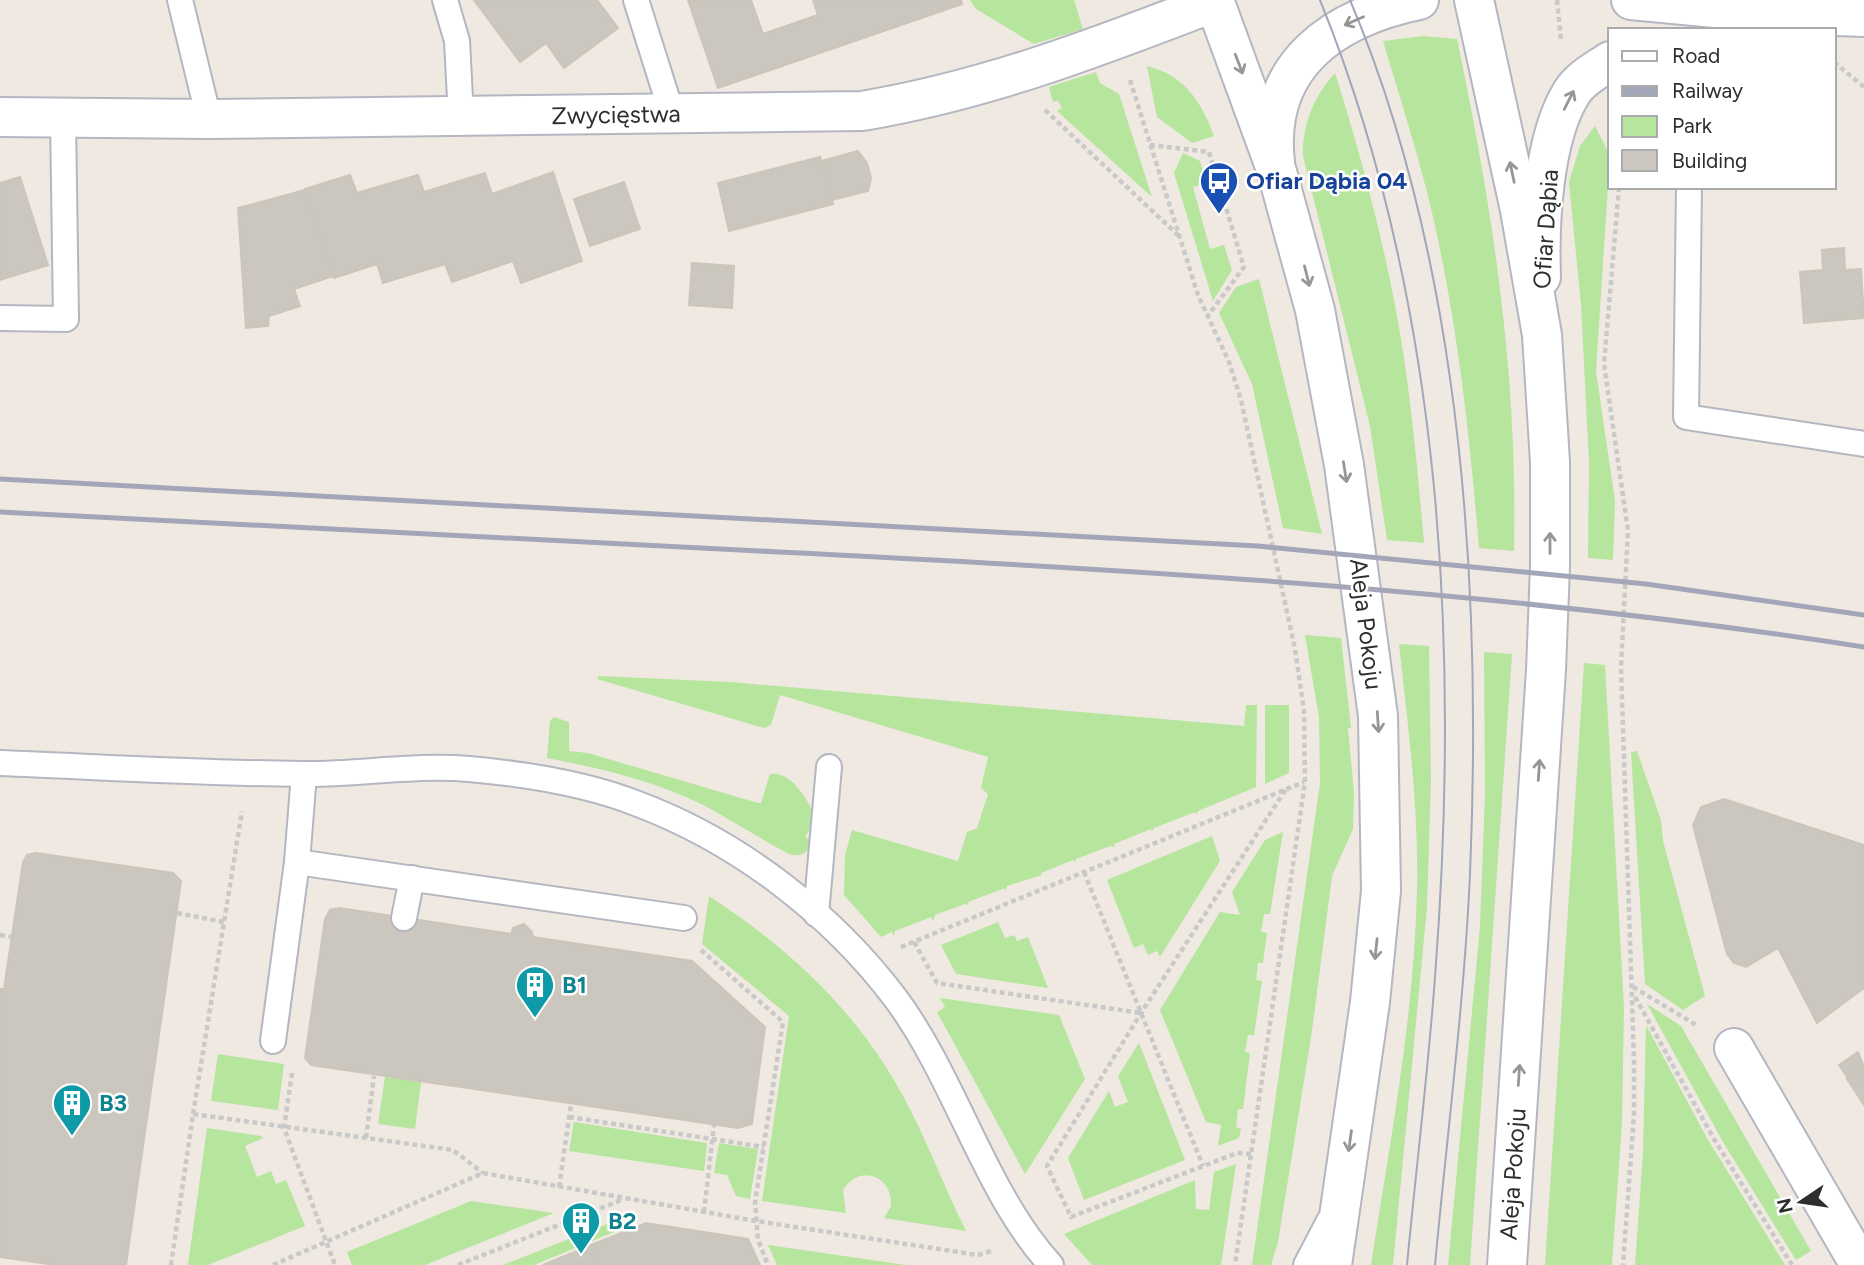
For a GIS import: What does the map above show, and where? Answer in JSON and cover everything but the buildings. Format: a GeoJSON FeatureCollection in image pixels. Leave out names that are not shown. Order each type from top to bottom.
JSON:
{"type":"FeatureCollection","features":[{"type":"Feature","properties":{"kind":"main road"},"geometry":{"type":"LineString","coordinates":[[1277,172],[1273,133],[1277,106],[1307,54],[1345,24],[1419,0]]}},
{"type":"Feature","properties":{"kind":"main road","name":"Aleja Pokoju"},"geometry":{"type":"LineString","coordinates":[[1474,0],[1520,211],[1542,335],[1550,462],[1548,644],[1507,1265]]}},
{"type":"Feature","properties":{"kind":"main road"},"geometry":{"type":"LineString","coordinates":[[1631,0],[1778,14],[1864,17]]}},
{"type":"Feature","properties":{"kind":"main road","name":"Zwycięstwa"},"geometry":{"type":"LineString","coordinates":[[0,117],[209,119],[862,111],[931,99],[1085,53],[1217,1]]}},
{"type":"Feature","properties":{"kind":"main road","name":"Aleja Pokoju"},"geometry":{"type":"LineString","coordinates":[[1217,1],[1277,172],[1315,310],[1334,405],[1364,598],[1378,716],[1381,891],[1370,1002],[1332,1265]]}},
{"type":"Feature","properties":{"kind":"main road"},"geometry":{"type":"LineString","coordinates":[[1696,28],[1715,22],[1778,14]]}},
{"type":"Feature","properties":{"kind":"main road","name":"Ofiar Dąbia"},"geometry":{"type":"LineString","coordinates":[[1542,335],[1540,269],[1544,197],[1553,140],[1573,90],[1608,63]]}},
{"type":"Feature","properties":{"kind":"main road"},"geometry":{"type":"LineString","coordinates":[[1734,1048],[1860,1265]]}},
{"type":"Feature","properties":{"kind":"lane"},"geometry":{"type":"LineString","coordinates":[[180,0],[209,119]]}},
{"type":"Feature","properties":{"kind":"lane"},"geometry":{"type":"LineString","coordinates":[[445,0],[457,41],[461,117]]}},
{"type":"Feature","properties":{"kind":"lane"},"geometry":{"type":"LineString","coordinates":[[636,0],[672,114]]}},
{"type":"Feature","properties":{"kind":"lane"},"geometry":{"type":"LineString","coordinates":[[0,318],[66,319],[64,117]]}},
{"type":"Feature","properties":{"kind":"lane"},"geometry":{"type":"LineString","coordinates":[[1689,189],[1686,417],[1864,444]]}},
{"type":"Feature","properties":{"kind":"lane"},"geometry":{"type":"LineString","coordinates":[[0,764],[304,774],[467,769],[575,785],[639,804],[706,836],[780,883],[864,962],[896,1000],[936,1063],[1027,1235],[1051,1265]]}},
{"type":"Feature","properties":{"kind":"lane"},"geometry":{"type":"LineString","coordinates":[[816,914],[828,767]]}},
{"type":"Feature","properties":{"kind":"lane"},"geometry":{"type":"LineString","coordinates":[[273,1041],[297,862],[299,806],[304,774]]}},
{"type":"Feature","properties":{"kind":"lane"},"geometry":{"type":"LineString","coordinates":[[297,862],[684,918]]}},
{"type":"Feature","properties":{"kind":"lane"},"geometry":{"type":"LineString","coordinates":[[404,918],[412,878]]}},
{"type":"Feature","properties":{"kind":"lane"},"geometry":{"type":"LineString","coordinates":[[1306,1265],[1343,1188]]}},
{"type":"Feature","properties":{"kind":"path"},"geometry":{"type":"LineString","coordinates":[[1557,0],[1559,34]]}},
{"type":"Feature","properties":{"kind":"path"},"geometry":{"type":"LineString","coordinates":[[1836,64],[1864,87]]}},
{"type":"Feature","properties":{"kind":"path"},"geometry":{"type":"LineString","coordinates":[[1129,78],[1207,317],[1229,362],[1241,400],[1296,649],[1304,711],[1305,782],[1236,1265]]}},
{"type":"Feature","properties":{"kind":"path"},"geometry":{"type":"LineString","coordinates":[[1044,109],[1180,237]]}},
{"type":"Feature","properties":{"kind":"path"},"geometry":{"type":"LineString","coordinates":[[1150,145],[1209,152],[1244,267],[1207,317]]}},
{"type":"Feature","properties":{"kind":"path"},"geometry":{"type":"LineString","coordinates":[[1619,189],[1604,364],[1628,530],[1621,667],[1633,990],[1634,1114],[1623,1265]]}},
{"type":"Feature","properties":{"kind":"path"},"geometry":{"type":"LineString","coordinates":[[864,962],[1305,782]]}},
{"type":"Feature","properties":{"kind":"path"},"geometry":{"type":"LineString","coordinates":[[1251,1154],[1237,1153],[1071,1217],[1047,1166],[1141,1013],[1286,789]]}},
{"type":"Feature","properties":{"kind":"path"},"geometry":{"type":"LineString","coordinates":[[171,1265],[243,804]]}},
{"type":"Feature","properties":{"kind":"path"},"geometry":{"type":"LineString","coordinates":[[1084,872],[1203,1166]]}},
{"type":"Feature","properties":{"kind":"path"},"geometry":{"type":"LineString","coordinates":[[177,913],[224,922]]}},
{"type":"Feature","properties":{"kind":"path"},"geometry":{"type":"LineString","coordinates":[[0,935],[12,937]]}},
{"type":"Feature","properties":{"kind":"path"},"geometry":{"type":"LineString","coordinates":[[693,942],[783,1022],[755,1202],[758,1240],[768,1265]]}},
{"type":"Feature","properties":{"kind":"path"},"geometry":{"type":"LineString","coordinates":[[914,942],[937,983],[1141,1013]]}},
{"type":"Feature","properties":{"kind":"path"},"geometry":{"type":"LineString","coordinates":[[1633,990],[1734,1048]]}},
{"type":"Feature","properties":{"kind":"path"},"geometry":{"type":"LineString","coordinates":[[1633,990],[1714,1139],[1792,1265]]}},
{"type":"Feature","properties":{"kind":"path"},"geometry":{"type":"LineString","coordinates":[[273,1041],[294,1065],[284,1128],[335,1265]]}},
{"type":"Feature","properties":{"kind":"path"},"geometry":{"type":"LineString","coordinates":[[366,1138],[374,1076]]}},
{"type":"Feature","properties":{"kind":"path"},"geometry":{"type":"LineString","coordinates":[[559,1187],[571,1104]]}},
{"type":"Feature","properties":{"kind":"path"},"geometry":{"type":"LineString","coordinates":[[193,1114],[453,1150],[484,1173],[756,1222],[978,1255],[1027,1235]]}},
{"type":"Feature","properties":{"kind":"path"},"geometry":{"type":"LineString","coordinates":[[569,1117],[764,1147]]}},
{"type":"Feature","properties":{"kind":"path"},"geometry":{"type":"LineString","coordinates":[[704,1212],[714,1125]]}},
{"type":"Feature","properties":{"kind":"path"},"geometry":{"type":"LineString","coordinates":[[273,1265],[484,1173]]}},
{"type":"Feature","properties":{"kind":"path"},"geometry":{"type":"LineString","coordinates":[[458,1265],[625,1199]]}},
{"type":"Feature","properties":{"kind":"green space"},"geometry":{"type":"Polygon","coordinates":[[[970,0],[1074,0],[1083,29],[1034,44],[976,9],[970,0]]]}},
{"type":"Feature","properties":{"kind":"green space"},"geometry":{"type":"Polygon","coordinates":[[[1423,36],[1457,39],[1482,167],[1507,357],[1512,421],[1514,551],[1479,548],[1472,466],[1450,302],[1423,176],[1383,41],[1423,36]]]}},
{"type":"Feature","properties":{"kind":"green space"},"geometry":{"type":"Polygon","coordinates":[[[1147,66],[1172,76],[1190,92],[1214,136],[1192,143],[1157,117],[1147,66]]]}},
{"type":"Feature","properties":{"kind":"green space"},"geometry":{"type":"Polygon","coordinates":[[[1096,72],[1100,83],[1119,94],[1152,197],[1057,111],[1062,108],[1058,101],[1053,102],[1049,87],[1096,72]]]}},
{"type":"Feature","properties":{"kind":"green space"},"geometry":{"type":"Polygon","coordinates":[[[1335,73],[1368,188],[1395,305],[1409,394],[1424,543],[1387,540],[1370,426],[1303,156],[1307,122],[1315,101],[1335,73]]]}},
{"type":"Feature","properties":{"kind":"green space"},"geometry":{"type":"Polygon","coordinates":[[[1595,126],[1608,151],[1596,371],[1615,501],[1613,560],[1588,558],[1589,462],[1581,305],[1569,182],[1580,146],[1595,126]]]}},
{"type":"Feature","properties":{"kind":"green space"},"geometry":{"type":"Polygon","coordinates":[[[1183,153],[1200,161],[1207,183],[1193,187],[1210,249],[1224,245],[1232,270],[1213,301],[1174,173],[1183,153]]]}},
{"type":"Feature","properties":{"kind":"green space"},"geometry":{"type":"Polygon","coordinates":[[[1259,279],[1322,534],[1283,528],[1252,384],[1219,313],[1236,287],[1259,279]]]}},
{"type":"Feature","properties":{"kind":"green space"},"geometry":{"type":"Polygon","coordinates":[[[1305,635],[1341,638],[1351,728],[1348,728],[1354,793],[1353,829],[1332,876],[1312,1031],[1278,1242],[1271,1265],[1252,1265],[1320,783],[1319,717],[1305,635]]]}},
{"type":"Feature","properties":{"kind":"green space"},"geometry":{"type":"Polygon","coordinates":[[[1399,644],[1429,646],[1431,780],[1427,907],[1393,1265],[1371,1265],[1400,1079],[1415,939],[1416,829],[1399,644]]]}},
{"type":"Feature","properties":{"kind":"green space"},"geometry":{"type":"Polygon","coordinates":[[[1484,652],[1512,654],[1470,1265],[1448,1265],[1480,927],[1485,794],[1484,652]]]}},
{"type":"Feature","properties":{"kind":"green space"},"geometry":{"type":"Polygon","coordinates":[[[1584,663],[1605,665],[1624,1008],[1622,1122],[1612,1265],[1545,1265],[1584,663]]]}},
{"type":"Feature","properties":{"kind":"green space"},"geometry":{"type":"Polygon","coordinates":[[[599,676],[730,682],[1244,726],[1246,705],[1257,705],[1256,787],[1198,811],[1196,815],[1195,812],[1154,828],[1152,832],[1151,829],[1114,844],[1115,847],[1110,846],[1076,859],[1074,863],[1073,860],[1041,873],[1042,875],[1007,886],[1006,891],[1005,888],[968,902],[969,905],[935,915],[933,921],[931,917],[895,931],[894,936],[892,932],[881,937],[844,895],[845,855],[852,830],[958,861],[967,832],[977,828],[988,794],[981,788],[988,757],[780,695],[771,725],[764,728],[597,679],[599,676]]]}},
{"type":"Feature","properties":{"kind":"green space"},"geometry":{"type":"Polygon","coordinates":[[[1265,705],[1289,705],[1289,773],[1265,784],[1265,705]]]}},
{"type":"Feature","properties":{"kind":"green space"},"geometry":{"type":"Polygon","coordinates":[[[554,717],[569,722],[569,751],[588,753],[758,803],[761,803],[770,774],[786,777],[799,789],[813,813],[816,820],[805,837],[814,842],[805,852],[793,855],[685,796],[647,782],[547,758],[550,721],[554,717]]]}},
{"type":"Feature","properties":{"kind":"green space"},"geometry":{"type":"Polygon","coordinates":[[[1637,751],[1661,820],[1663,841],[1705,996],[1683,1010],[1645,984],[1631,752],[1637,751]]]}},
{"type":"Feature","properties":{"kind":"green space"},"geometry":{"type":"Polygon","coordinates":[[[1283,832],[1270,914],[1264,914],[1261,932],[1267,933],[1263,963],[1258,963],[1256,980],[1262,981],[1254,1035],[1248,1035],[1245,1052],[1250,1053],[1243,1109],[1238,1109],[1236,1127],[1241,1129],[1239,1138],[1218,1146],[1221,1125],[1206,1122],[1160,1010],[1220,912],[1240,915],[1232,892],[1265,840],[1283,832]]]}},
{"type":"Feature","properties":{"kind":"green space"},"geometry":{"type":"Polygon","coordinates":[[[1212,836],[1220,861],[1160,957],[1157,951],[1148,955],[1143,944],[1134,948],[1107,880],[1212,836]]]}},
{"type":"Feature","properties":{"kind":"green space"},"geometry":{"type":"Polygon","coordinates":[[[709,896],[794,960],[843,1009],[865,1036],[912,1113],[966,1231],[884,1218],[891,1206],[887,1187],[874,1177],[866,1175],[850,1182],[843,1190],[846,1213],[762,1201],[789,1016],[702,944],[709,896]]]}},
{"type":"Feature","properties":{"kind":"green space"},"geometry":{"type":"Polygon","coordinates":[[[998,922],[1005,938],[1014,935],[1017,941],[1028,937],[1048,988],[956,974],[941,945],[998,922]]]}},
{"type":"Feature","properties":{"kind":"green space"},"geometry":{"type":"Polygon","coordinates":[[[940,998],[1059,1015],[1085,1079],[1025,1174],[937,1012],[945,1007],[940,998]]]}},
{"type":"Feature","properties":{"kind":"green space"},"geometry":{"type":"Polygon","coordinates":[[[1647,1004],[1681,1026],[1811,1251],[1796,1260],[1723,1142],[1647,1004]]]}},
{"type":"Feature","properties":{"kind":"green space"},"geometry":{"type":"Polygon","coordinates":[[[1646,1025],[1707,1138],[1785,1265],[1635,1265],[1643,1152],[1646,1025]]]}},
{"type":"Feature","properties":{"kind":"green space"},"geometry":{"type":"Polygon","coordinates":[[[1139,1043],[1185,1160],[1084,1200],[1068,1158],[1109,1091],[1115,1107],[1128,1102],[1118,1076],[1139,1043]]]}},
{"type":"Feature","properties":{"kind":"green space"},"geometry":{"type":"Polygon","coordinates":[[[218,1054],[284,1064],[278,1110],[211,1101],[218,1054]]]}},
{"type":"Feature","properties":{"kind":"green space"},"geometry":{"type":"Polygon","coordinates":[[[385,1077],[421,1082],[415,1129],[378,1124],[385,1077]]]}},
{"type":"Feature","properties":{"kind":"green space"},"geometry":{"type":"Polygon","coordinates":[[[574,1122],[707,1143],[704,1171],[569,1151],[574,1122]]]}},
{"type":"Feature","properties":{"kind":"green space"},"geometry":{"type":"Polygon","coordinates":[[[207,1128],[263,1138],[245,1146],[257,1177],[271,1171],[276,1184],[286,1180],[305,1226],[208,1265],[188,1265],[207,1128]]]}},
{"type":"Feature","properties":{"kind":"green space"},"geometry":{"type":"Polygon","coordinates":[[[719,1143],[758,1149],[750,1199],[736,1196],[727,1175],[714,1173],[719,1143]]]}},
{"type":"Feature","properties":{"kind":"green space"},"geometry":{"type":"Polygon","coordinates":[[[1236,1164],[1221,1265],[1092,1265],[1064,1234],[1195,1180],[1196,1209],[1209,1210],[1214,1172],[1236,1164]]]}},
{"type":"Feature","properties":{"kind":"green space"},"geometry":{"type":"Polygon","coordinates":[[[471,1201],[554,1213],[425,1265],[352,1265],[347,1252],[471,1201]]]}},
{"type":"Feature","properties":{"kind":"green space"},"geometry":{"type":"Polygon","coordinates":[[[612,1222],[631,1225],[534,1265],[503,1265],[612,1222]]]}},
{"type":"Feature","properties":{"kind":"green space"},"geometry":{"type":"Polygon","coordinates":[[[768,1245],[906,1265],[777,1265],[768,1245]]]}},
{"type":"Feature","properties":{"kind":"tram line"},"geometry":{"type":"LineString","coordinates":[[1320,0],[1362,116],[1394,236],[1417,358],[1433,481],[1442,605],[1445,730],[1442,854],[1432,1013],[1407,1265]]}},
{"type":"Feature","properties":{"kind":"tram line"},"geometry":{"type":"LineString","coordinates":[[1350,0],[1388,102],[1418,208],[1440,318],[1456,430],[1467,542],[1472,654],[1470,874],[1459,1021],[1435,1265]]}},
{"type":"Feature","properties":{"kind":"railway"},"geometry":{"type":"LineString","coordinates":[[0,479],[1258,546],[1646,584],[1864,615]]}},
{"type":"Feature","properties":{"kind":"railway"},"geometry":{"type":"LineString","coordinates":[[0,512],[1187,575],[1594,611],[1864,647]]}},
{"type":"Feature","properties":{"kind":"place","name":"Ofiar Dąbia 04"},"geometry":{"type":"Point","coordinates":[1219,215]}},
{"type":"Feature","properties":{"kind":"place","name":"B1"},"geometry":{"type":"Point","coordinates":[535,1019]}},
{"type":"Feature","properties":{"kind":"place","name":"B3"},"geometry":{"type":"Point","coordinates":[72,1137]}},
{"type":"Feature","properties":{"kind":"place","name":"B2"},"geometry":{"type":"Point","coordinates":[581,1255]}}]}
